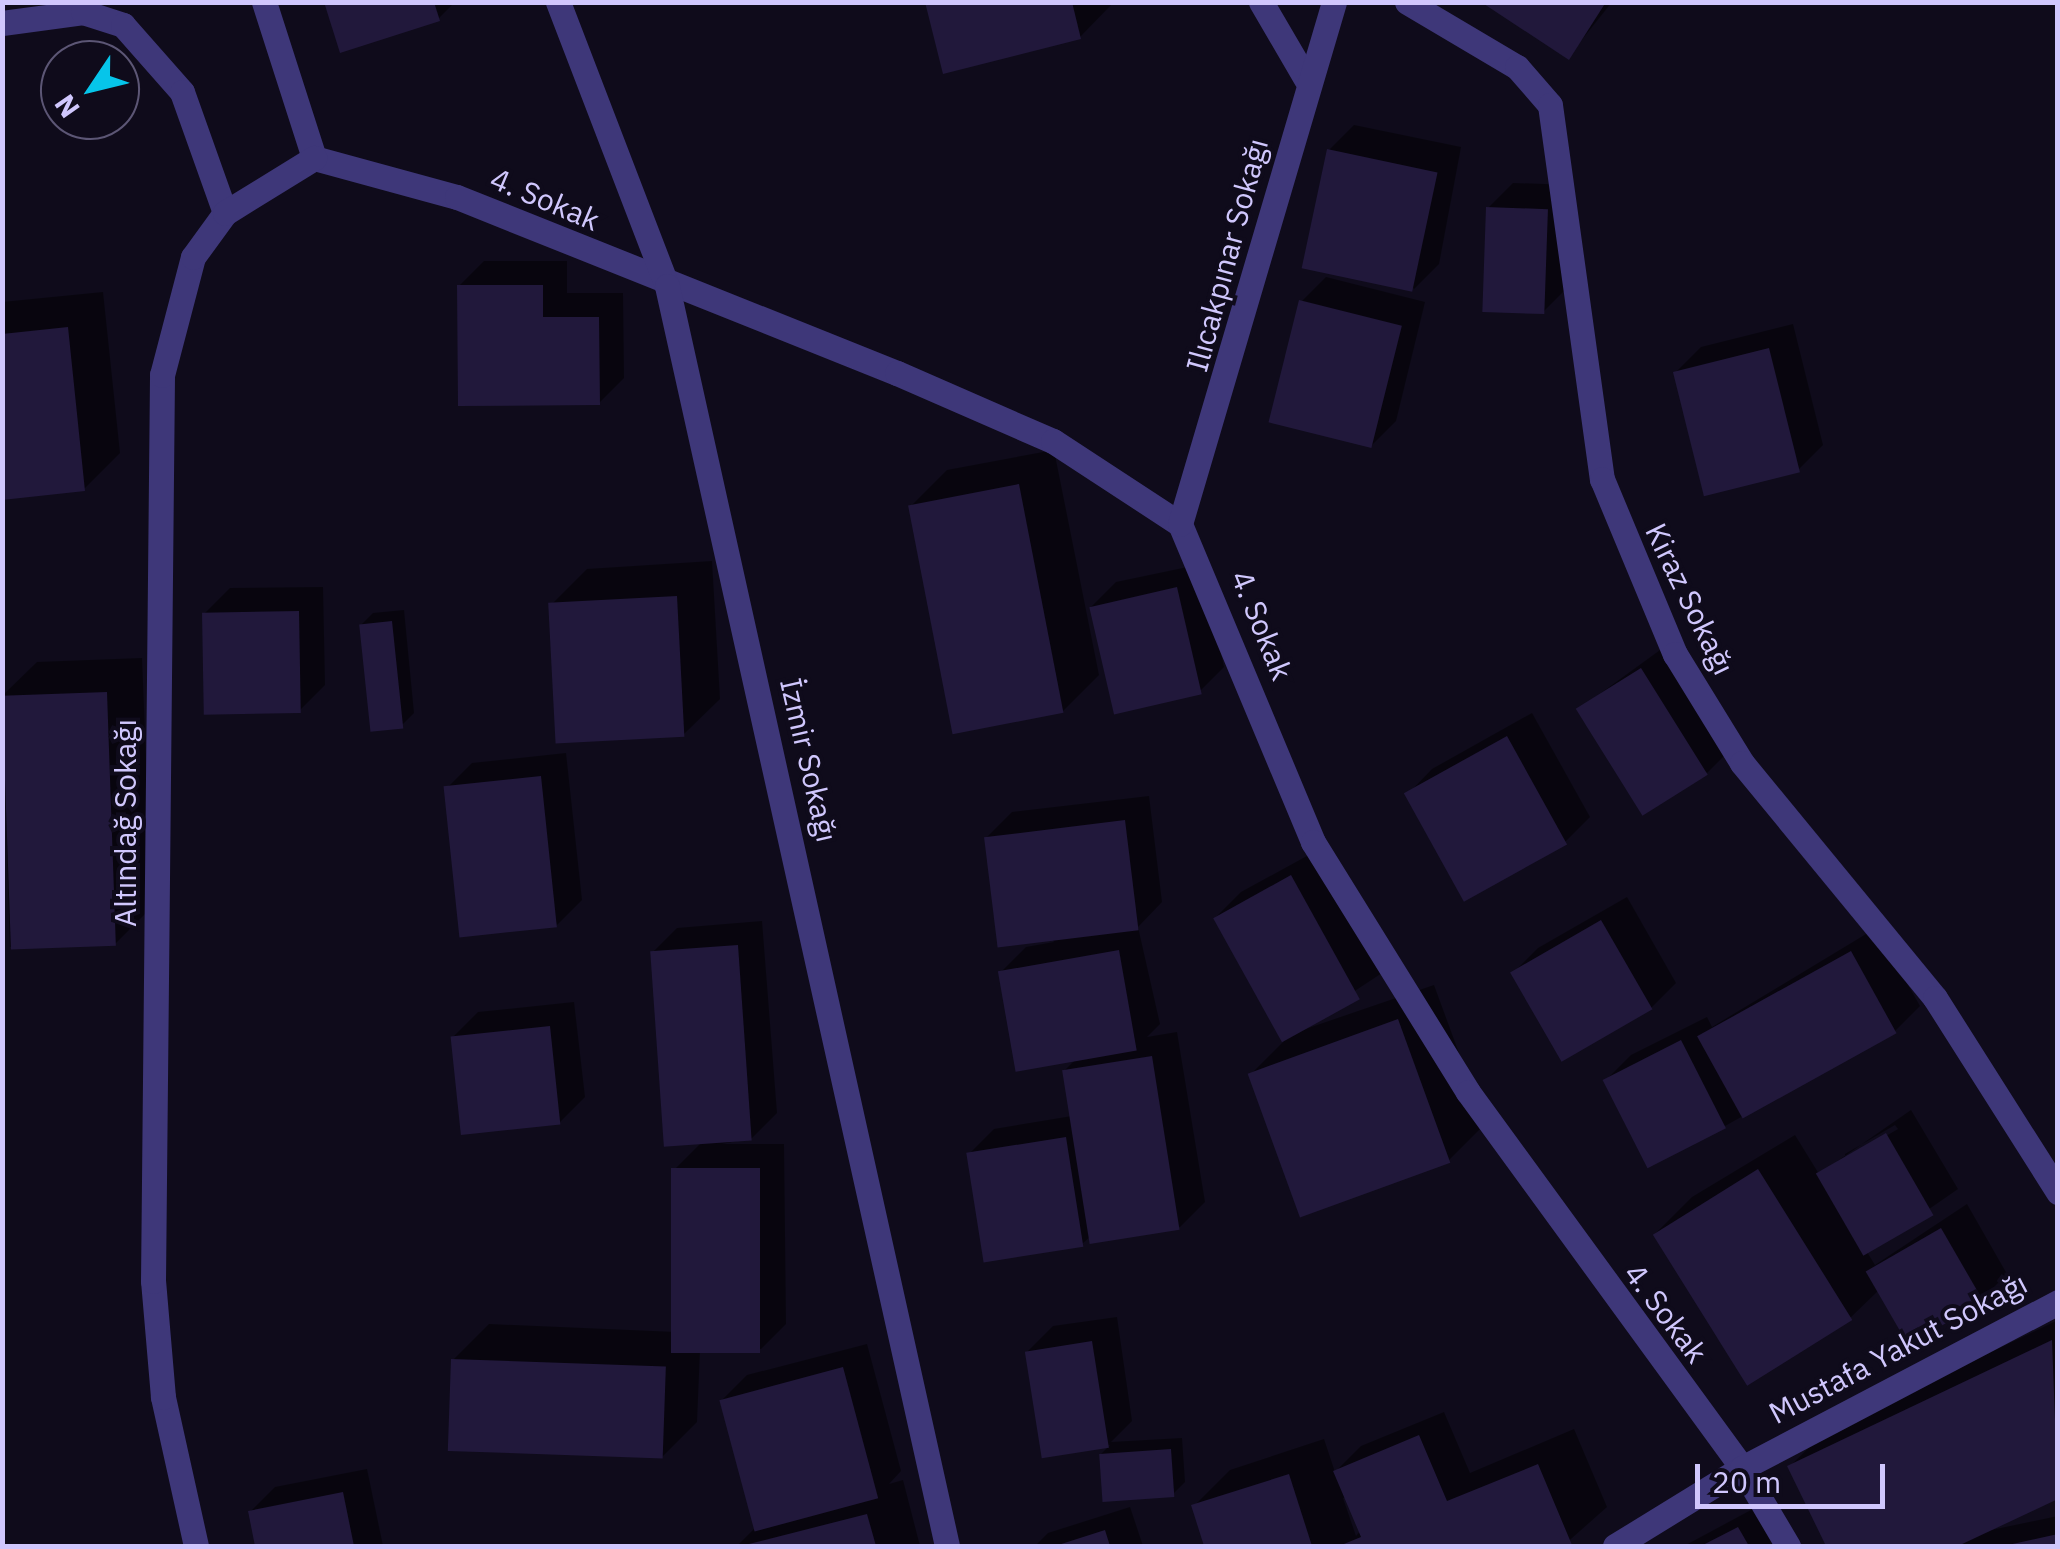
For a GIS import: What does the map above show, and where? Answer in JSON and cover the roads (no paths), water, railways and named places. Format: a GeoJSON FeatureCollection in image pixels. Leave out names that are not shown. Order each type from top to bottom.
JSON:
{"type":"FeatureCollection","features":[{"type":"Feature","properties":{"kind":"street"},"geometry":{"type":"LineString","coordinates":[[264,2],[314,158]]}},
{"type":"Feature","properties":{"kind":"street","name":"İzmir Sokağı"},"geometry":{"type":"LineString","coordinates":[[558,2],[668,286],[947,1546]]}},
{"type":"Feature","properties":{"kind":"street"},"geometry":{"type":"LineString","coordinates":[[1260,2],[1306,79]]}},
{"type":"Feature","properties":{"kind":"street","name":"Ilıcakpınar Sokağı"},"geometry":{"type":"LineString","coordinates":[[1180,524],[1227,388],[1306,79],[1334,2]]}},
{"type":"Feature","properties":{"kind":"street","name":"Kiraz Sokağı"},"geometry":{"type":"LineString","coordinates":[[1406,2],[1517,67],[1550,104],[1602,479],[1676,654],[1742,763],[1935,998],[2058,1192]]}},
{"type":"Feature","properties":{"kind":"street"},"geometry":{"type":"LineString","coordinates":[[2,23],[84,12],[123,24],[182,92],[226,213]]}},
{"type":"Feature","properties":{"kind":"street","name":"Altındağ Sokağı"},"geometry":{"type":"LineString","coordinates":[[196,1546],[162,1397],[154,1281],[155,466],[176,309],[193,257],[226,213],[314,158]]}},
{"type":"Feature","properties":{"kind":"street","name":"4. Sokak"},"geometry":{"type":"LineString","coordinates":[[314,158],[440,191],[1053,441],[1180,524],[1332,874],[1468,1092],[1742,1468],[1788,1546]]}},
{"type":"Feature","properties":{"kind":"street","name":"Mustafa Yakut Sokağı"},"geometry":{"type":"LineString","coordinates":[[1615,1546],[1742,1468],[2058,1302]]}}]}
